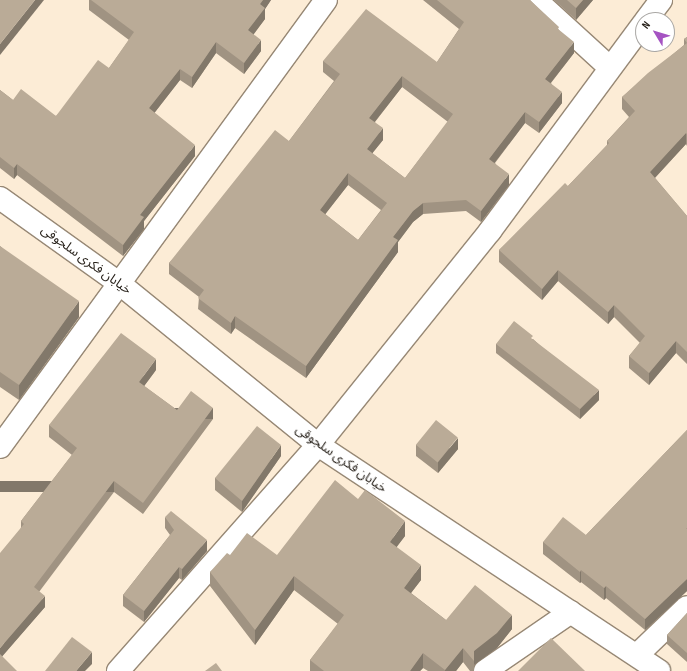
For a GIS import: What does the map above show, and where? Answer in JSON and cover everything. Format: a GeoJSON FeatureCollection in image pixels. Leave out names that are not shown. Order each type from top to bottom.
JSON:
{"type":"FeatureCollection","features":[{"type":"Feature","properties":{"kind":"street"},"geometry":{"type":"LineString","coordinates":[[0,448],[326,0]]}},
{"type":"Feature","properties":{"kind":"street"},"geometry":{"type":"LineString","coordinates":[[536,0],[609,67]]}},
{"type":"Feature","properties":{"kind":"street"},"geometry":{"type":"LineString","coordinates":[[652,12],[661,0]]}},
{"type":"Feature","properties":{"kind":"street"},"geometry":{"type":"LineString","coordinates":[[118,671],[318,445],[490,231],[609,67],[635,34]]}},
{"type":"Feature","properties":{"kind":"street","name":"خیابان فکری سلجوقی"},"geometry":{"type":"LineString","coordinates":[[0,198],[120,284],[318,445],[659,671]]}},
{"type":"Feature","properties":{"kind":"street"},"geometry":{"type":"LineString","coordinates":[[637,655],[687,607]]}},
{"type":"Feature","properties":{"kind":"street"},"geometry":{"type":"LineString","coordinates":[[485,671],[571,612]]}},
{"type":"Feature","properties":{"kind":"building"},"geometry":{"type":"Polygon","coordinates":[[[0,0],[35,0],[0,44],[0,0]]]}},
{"type":"Feature","properties":{"kind":"building"},"geometry":{"type":"Polygon","coordinates":[[[91,0],[263,0],[260,4],[265,8],[248,30],[261,40],[244,63],[216,42],[192,77],[180,69],[149,108],[195,145],[140,215],[144,217],[123,245],[17,164],[14,168],[0,157],[0,90],[13,100],[21,89],[56,116],[98,60],[109,68],[134,32],[91,0]]]}},
{"type":"Feature","properties":{"kind":"building"},"geometry":{"type":"Polygon","coordinates":[[[437,0],[530,0],[559,27],[558,29],[574,42],[545,79],[562,92],[539,122],[525,112],[489,159],[509,174],[481,211],[466,200],[423,203],[413,211],[393,237],[398,240],[306,366],[235,316],[231,323],[198,298],[204,290],[169,263],[275,130],[289,141],[340,74],[323,61],[366,9],[437,62],[464,22],[437,0]],[[402,76],[369,118],[383,128],[367,149],[405,178],[453,114],[402,76]],[[348,173],[320,210],[358,240],[387,203],[348,173]]]}},
{"type":"Feature","properties":{"kind":"building"},"geometry":{"type":"Polygon","coordinates":[[[567,0],[583,0],[576,8],[567,0]]]}},
{"type":"Feature","properties":{"kind":"building"},"geometry":{"type":"Polygon","coordinates":[[[687,43],[687,134],[686,133],[650,172],[687,216],[687,352],[676,341],[649,373],[629,356],[645,336],[614,305],[608,312],[558,270],[542,289],[499,250],[565,183],[568,186],[609,143],[607,141],[635,111],[622,97],[648,73],[687,43]]]}},
{"type":"Feature","properties":{"kind":"building"},"geometry":{"type":"Polygon","coordinates":[[[0,246],[79,301],[19,385],[0,372],[0,246]]]}},
{"type":"Feature","properties":{"kind":"building"},"geometry":{"type":"Polygon","coordinates":[[[514,321],[533,336],[531,338],[599,390],[580,409],[496,344],[514,321]]]}},
{"type":"Feature","properties":{"kind":"building"},"geometry":{"type":"Polygon","coordinates":[[[121,333],[156,359],[139,382],[177,410],[191,391],[213,408],[143,503],[114,481],[34,587],[45,596],[0,648],[0,553],[24,524],[21,521],[77,448],[49,425],[121,333]]]}},
{"type":"Feature","properties":{"kind":"building"},"geometry":{"type":"Polygon","coordinates":[[[436,420],[458,438],[438,462],[416,445],[436,420]]]}},
{"type":"Feature","properties":{"kind":"building"},"geometry":{"type":"Polygon","coordinates":[[[257,426],[281,445],[242,501],[215,478],[257,426]]]}},
{"type":"Feature","properties":{"kind":"building"},"geometry":{"type":"Polygon","coordinates":[[[687,430],[687,579],[645,619],[606,586],[604,588],[581,570],[580,572],[543,542],[563,517],[586,535],[687,430]]]}},
{"type":"Feature","properties":{"kind":"building"},"geometry":{"type":"Polygon","coordinates":[[[335,480],[358,499],[365,490],[405,521],[390,542],[421,565],[404,588],[446,620],[475,585],[512,615],[497,633],[474,651],[474,661],[463,648],[445,670],[423,653],[410,671],[324,671],[310,660],[344,615],[294,576],[255,630],[210,572],[227,553],[230,555],[247,533],[277,555],[335,480]]]}},
{"type":"Feature","properties":{"kind":"building"},"geometry":{"type":"Polygon","coordinates":[[[171,511],[207,540],[182,569],[179,567],[144,611],[123,595],[174,530],[165,517],[171,511]]]}},
{"type":"Feature","properties":{"kind":"building"},"geometry":{"type":"Polygon","coordinates":[[[687,613],[687,653],[667,635],[687,613]]]}},
{"type":"Feature","properties":{"kind":"building"},"geometry":{"type":"Polygon","coordinates":[[[72,637],[92,652],[76,671],[45,671],[72,637]]]}},
{"type":"Feature","properties":{"kind":"building"},"geometry":{"type":"Polygon","coordinates":[[[551,638],[585,671],[518,671],[551,638]]]}},
{"type":"Feature","properties":{"kind":"building"},"geometry":{"type":"Polygon","coordinates":[[[0,654],[17,671],[0,671],[0,654]]]}},
{"type":"Feature","properties":{"kind":"building"},"geometry":{"type":"Polygon","coordinates":[[[216,663],[222,671],[205,671],[216,663]]]}}]}
